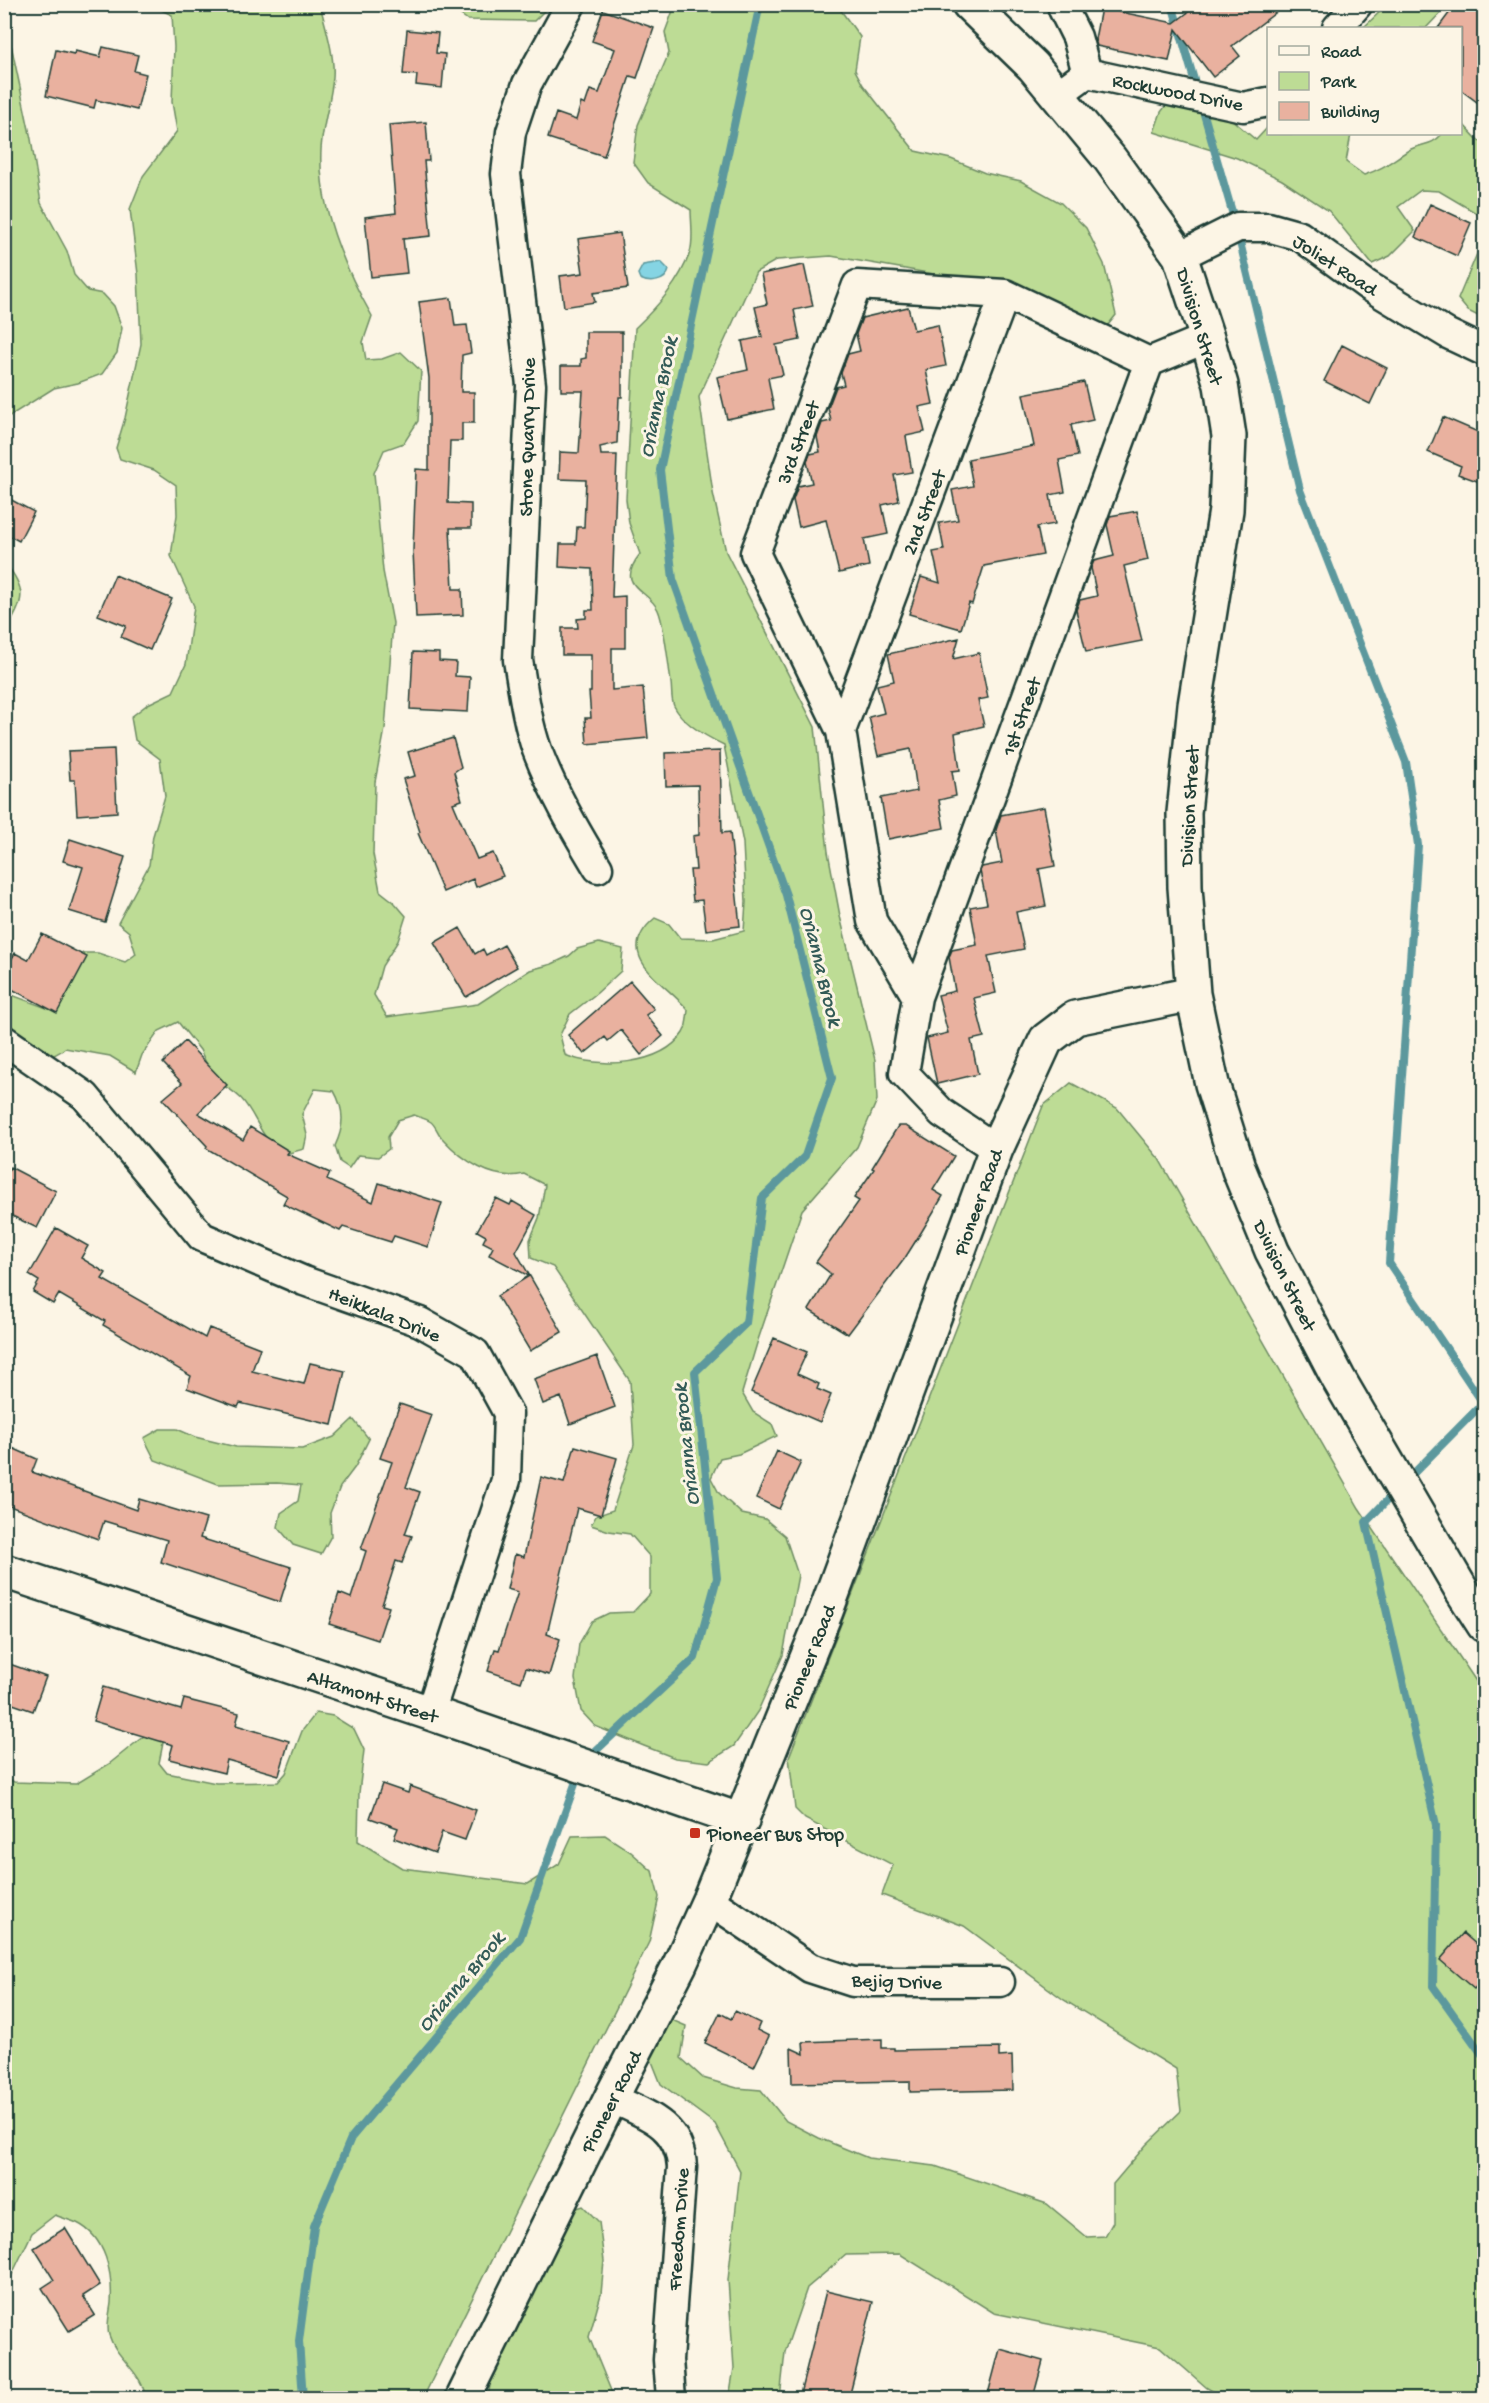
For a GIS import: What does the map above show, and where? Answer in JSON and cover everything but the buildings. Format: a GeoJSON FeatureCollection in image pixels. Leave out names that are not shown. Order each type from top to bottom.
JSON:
{"type":"FeatureCollection","features":[{"type":"Feature","properties":{"kind":"street","name":"Stone Quarry Drive"},"geometry":{"type":"LineString","coordinates":[[571,4],[527,84],[510,132],[506,174],[531,385],[518,660],[524,699],[537,748],[560,804],[598,868]]}},
{"type":"Feature","properties":{"kind":"street","name":"Division Street"},"geometry":{"type":"LineString","coordinates":[[969,4],[1033,66],[1110,159],[1180,256],[1207,338],[1221,386],[1229,436],[1226,510],[1195,705],[1185,801],[1185,887],[1193,994],[1212,1084],[1239,1170],[1272,1251],[1338,1378],[1461,1589],[1485,1625]]}},
{"type":"Feature","properties":{"kind":"street"},"geometry":{"type":"LineString","coordinates":[[1338,27],[1358,4]]}},
{"type":"Feature","properties":{"kind":"street","name":"Rockwood Drive"},"geometry":{"type":"LineString","coordinates":[[1063,9],[1077,37],[1087,74]]}},
{"type":"Feature","properties":{"kind":"street","name":"Rockwood Drive"},"geometry":{"type":"LineString","coordinates":[[1057,95],[1087,74],[1243,107],[1267,102]]}},
{"type":"Feature","properties":{"kind":"street","name":"Joliet Road"},"geometry":{"type":"LineString","coordinates":[[1180,256],[1238,227],[1268,227],[1300,236],[1367,285],[1448,334],[1485,351]]}},
{"type":"Feature","properties":{"kind":"street","name":"3rd Street"},"geometry":{"type":"LineString","coordinates":[[842,731],[755,553],[857,285],[1005,294]]}},
{"type":"Feature","properties":{"kind":"street"},"geometry":{"type":"LineString","coordinates":[[1005,294],[1149,362],[1207,338]]}},
{"type":"Feature","properties":{"kind":"street","name":"2nd Street"},"geometry":{"type":"LineString","coordinates":[[842,731],[1005,294]]}},
{"type":"Feature","properties":{"kind":"street","name":"1st Street"},"geometry":{"type":"LineString","coordinates":[[996,1149],[942,1113],[904,1073],[917,997],[1149,362]]}},
{"type":"Feature","properties":{"kind":"street"},"geometry":{"type":"LineString","coordinates":[[842,731],[872,921],[917,997]]}},
{"type":"Feature","properties":{"kind":"street","name":"Pioneer Road"},"geometry":{"type":"LineString","coordinates":[[463,2398],[680,1964],[709,1900],[826,1611],[996,1149],[1046,1040],[1075,1018],[1193,994]]}},
{"type":"Feature","properties":{"kind":"street","name":"Heikkala Drive"},"geometry":{"type":"LineString","coordinates":[[4,1040],[85,1096],[202,1238],[304,1281],[420,1322],[475,1353],[508,1413],[506,1480],[430,1713]]}},
{"type":"Feature","properties":{"kind":"street","name":"Altamont Street"},"geometry":{"type":"LineString","coordinates":[[6,1574],[430,1713],[741,1821]]}},
{"type":"Feature","properties":{"kind":"street","name":"Bejig Drive"},"geometry":{"type":"LineString","coordinates":[[709,1900],[810,1968],[853,1982],[1000,1982]]}},
{"type":"Feature","properties":{"kind":"street","name":"Freedom Drive"},"geometry":{"type":"LineString","coordinates":[[611,2098],[664,2126],[674,2136],[681,2151],[682,2167],[668,2360],[671,2398]]}},
{"type":"Feature","properties":{"kind":"green space"},"geometry":{"type":"Polygon","coordinates":[[[1387,4],[1448,5],[1427,27],[1364,27],[1387,4]]]}},
{"type":"Feature","properties":{"kind":"green space"},"geometry":{"type":"Polygon","coordinates":[[[110,5],[320,5],[333,60],[332,86],[321,150],[321,171],[328,215],[335,236],[372,316],[363,342],[366,360],[382,359],[401,352],[421,371],[418,421],[404,443],[384,450],[374,473],[383,571],[393,623],[385,729],[375,782],[373,854],[380,891],[406,916],[398,941],[382,966],[374,995],[387,1017],[478,1004],[530,970],[552,964],[569,956],[577,949],[599,943],[623,949],[621,971],[570,1014],[560,1035],[565,1055],[594,1062],[611,1063],[645,1058],[673,1044],[683,1033],[688,1010],[646,968],[640,956],[638,944],[643,932],[655,918],[669,924],[680,938],[713,939],[744,931],[746,902],[743,843],[724,745],[689,724],[674,706],[666,645],[658,610],[636,587],[630,574],[640,554],[629,523],[626,499],[635,328],[674,284],[686,263],[692,242],[691,210],[648,183],[633,162],[638,125],[669,53],[665,32],[675,5],[837,5],[860,37],[855,70],[863,85],[915,151],[951,159],[985,173],[1021,181],[1061,203],[1086,228],[1104,264],[1116,315],[1108,325],[1090,327],[968,280],[831,256],[777,260],[756,272],[699,397],[713,493],[726,552],[815,727],[828,852],[840,916],[875,1060],[877,1100],[857,1147],[802,1210],[742,1393],[753,1412],[772,1424],[777,1436],[739,1454],[720,1458],[711,1478],[719,1493],[742,1514],[765,1519],[785,1536],[798,1575],[783,1655],[758,1711],[734,1746],[709,1762],[675,1758],[644,1746],[595,1726],[581,1711],[575,1679],[579,1644],[592,1621],[609,1613],[633,1612],[650,1594],[650,1557],[630,1534],[591,1525],[596,1516],[613,1510],[634,1445],[630,1381],[553,1267],[531,1258],[530,1240],[539,1218],[545,1185],[524,1174],[501,1175],[479,1167],[450,1146],[431,1122],[414,1115],[398,1120],[388,1137],[389,1149],[378,1157],[358,1155],[349,1168],[340,1162],[335,1146],[340,1132],[342,1112],[334,1091],[315,1089],[302,1114],[307,1135],[304,1149],[282,1155],[265,1136],[245,1103],[233,1092],[215,1082],[200,1050],[178,1022],[159,1031],[142,1055],[136,1072],[110,1056],[65,1048],[48,1057],[34,1054],[5,1034],[4,992],[49,1009],[63,996],[72,969],[83,953],[98,953],[125,962],[136,954],[129,932],[118,923],[149,865],[153,836],[165,796],[160,759],[135,740],[131,717],[148,704],[173,692],[186,664],[194,606],[171,556],[177,515],[176,485],[154,470],[120,459],[116,448],[141,344],[138,274],[130,209],[143,176],[177,131],[172,102],[174,47],[172,15],[153,6],[113,7],[110,5]]]}},
{"type":"Feature","properties":{"kind":"green space"},"geometry":{"type":"Polygon","coordinates":[[[447,5],[550,5],[534,21],[468,20],[447,5]]]}},
{"type":"Feature","properties":{"kind":"green space"},"geometry":{"type":"Polygon","coordinates":[[[5,16],[31,139],[41,203],[67,251],[74,275],[88,291],[103,294],[114,306],[122,328],[117,353],[102,374],[78,383],[54,388],[5,419],[5,16]]]}},
{"type":"Feature","properties":{"kind":"green space"},"geometry":{"type":"Polygon","coordinates":[[[1170,100],[1231,119],[1256,140],[1267,128],[1267,135],[1351,135],[1346,162],[1364,175],[1383,167],[1409,150],[1434,141],[1441,135],[1462,135],[1462,123],[1479,141],[1484,143],[1484,237],[1478,214],[1439,191],[1421,190],[1398,207],[1415,231],[1390,256],[1372,264],[1329,211],[1282,180],[1237,158],[1154,132],[1161,112],[1170,100]]]}},
{"type":"Feature","properties":{"kind":"green space"},"geometry":{"type":"Polygon","coordinates":[[[1484,237],[1484,319],[1468,311],[1458,299],[1484,237]]]}},
{"type":"Feature","properties":{"kind":"green space"},"geometry":{"type":"Polygon","coordinates":[[[5,563],[18,582],[21,598],[5,633],[5,563]]]}},
{"type":"Feature","properties":{"kind":"green space"},"geometry":{"type":"Polygon","coordinates":[[[1071,1083],[1117,1108],[1159,1159],[1359,1508],[1484,1693],[1484,2398],[1225,2398],[1207,2388],[1160,2347],[994,2313],[900,2254],[846,2255],[807,2288],[785,2352],[780,2398],[729,2398],[734,2368],[728,2280],[740,2171],[715,2124],[661,2084],[651,2059],[659,2028],[672,2020],[686,2026],[681,2058],[703,2078],[737,2088],[761,2090],[786,2121],[819,2138],[868,2158],[935,2166],[1047,2204],[1087,2237],[1105,2236],[1113,2222],[1113,2184],[1146,2145],[1181,2111],[1176,2069],[1064,2000],[964,1926],[882,1895],[893,1865],[805,1819],[795,1809],[789,1757],[1043,1106],[1071,1083]]]}},
{"type":"Feature","properties":{"kind":"green space"},"geometry":{"type":"Polygon","coordinates":[[[353,1419],[369,1439],[355,1467],[340,1487],[330,1513],[331,1536],[321,1554],[293,1545],[278,1527],[281,1513],[298,1501],[301,1485],[218,1484],[155,1460],[144,1438],[160,1429],[177,1429],[195,1437],[236,1447],[302,1449],[334,1437],[353,1419]]]}},
{"type":"Feature","properties":{"kind":"green space"},"geometry":{"type":"Polygon","coordinates":[[[316,1713],[333,1716],[354,1729],[364,1750],[359,1793],[358,1841],[402,1868],[528,1884],[559,1864],[572,1836],[605,1835],[631,1852],[652,1871],[659,1897],[649,1942],[423,2398],[145,2398],[140,2381],[117,2351],[109,2335],[111,2280],[109,2269],[101,2247],[87,2229],[55,2215],[32,2233],[5,2289],[5,1777],[14,1782],[76,1784],[109,1764],[154,1728],[166,1728],[159,1763],[167,1773],[216,1783],[278,1782],[286,1773],[302,1731],[316,1713]]]}},
{"type":"Feature","properties":{"kind":"green space"},"geometry":{"type":"Polygon","coordinates":[[[583,2206],[599,2222],[604,2261],[601,2294],[589,2337],[614,2398],[488,2398],[491,2379],[571,2210],[583,2206]]]}},
{"type":"Feature","properties":{"kind":"water"},"geometry":{"type":"Polygon","coordinates":[[[661,262],[669,270],[665,277],[653,282],[640,279],[638,274],[643,265],[661,262]]]}},
{"type":"Feature","properties":{"kind":"waterway","name":"Orianna Brook"},"geometry":{"type":"LineString","coordinates":[[588,1758],[695,1658],[717,1578],[695,1372],[746,1323],[762,1198],[805,1156],[832,1078],[786,895],[673,579],[660,470],[760,4]]}},
{"type":"Feature","properties":{"kind":"waterway"},"geometry":{"type":"LineString","coordinates":[[1172,4],[1197,90]]}},
{"type":"Feature","properties":{"kind":"waterway"},"geometry":{"type":"LineString","coordinates":[[1201,104],[1235,222]]}},
{"type":"Feature","properties":{"kind":"waterway"},"geometry":{"type":"LineString","coordinates":[[1238,234],[1300,490],[1406,762],[1418,845],[1389,1263],[1483,1403],[1407,1480]]}},
{"type":"Feature","properties":{"kind":"waterway"},"geometry":{"type":"LineString","coordinates":[[1395,1492],[1366,1522],[1436,1825],[1433,1986],[1484,2057]]}},
{"type":"Feature","properties":{"kind":"waterway","name":"Orianna Brook"},"geometry":{"type":"LineString","coordinates":[[303,2398],[299,2341],[314,2226],[351,2138],[520,1938],[579,1773]]}},
{"type":"Feature","properties":{"kind":"place","name":"Pioneer Bus Stop"},"geometry":{"type":"Point","coordinates":[695,1833]}}]}
